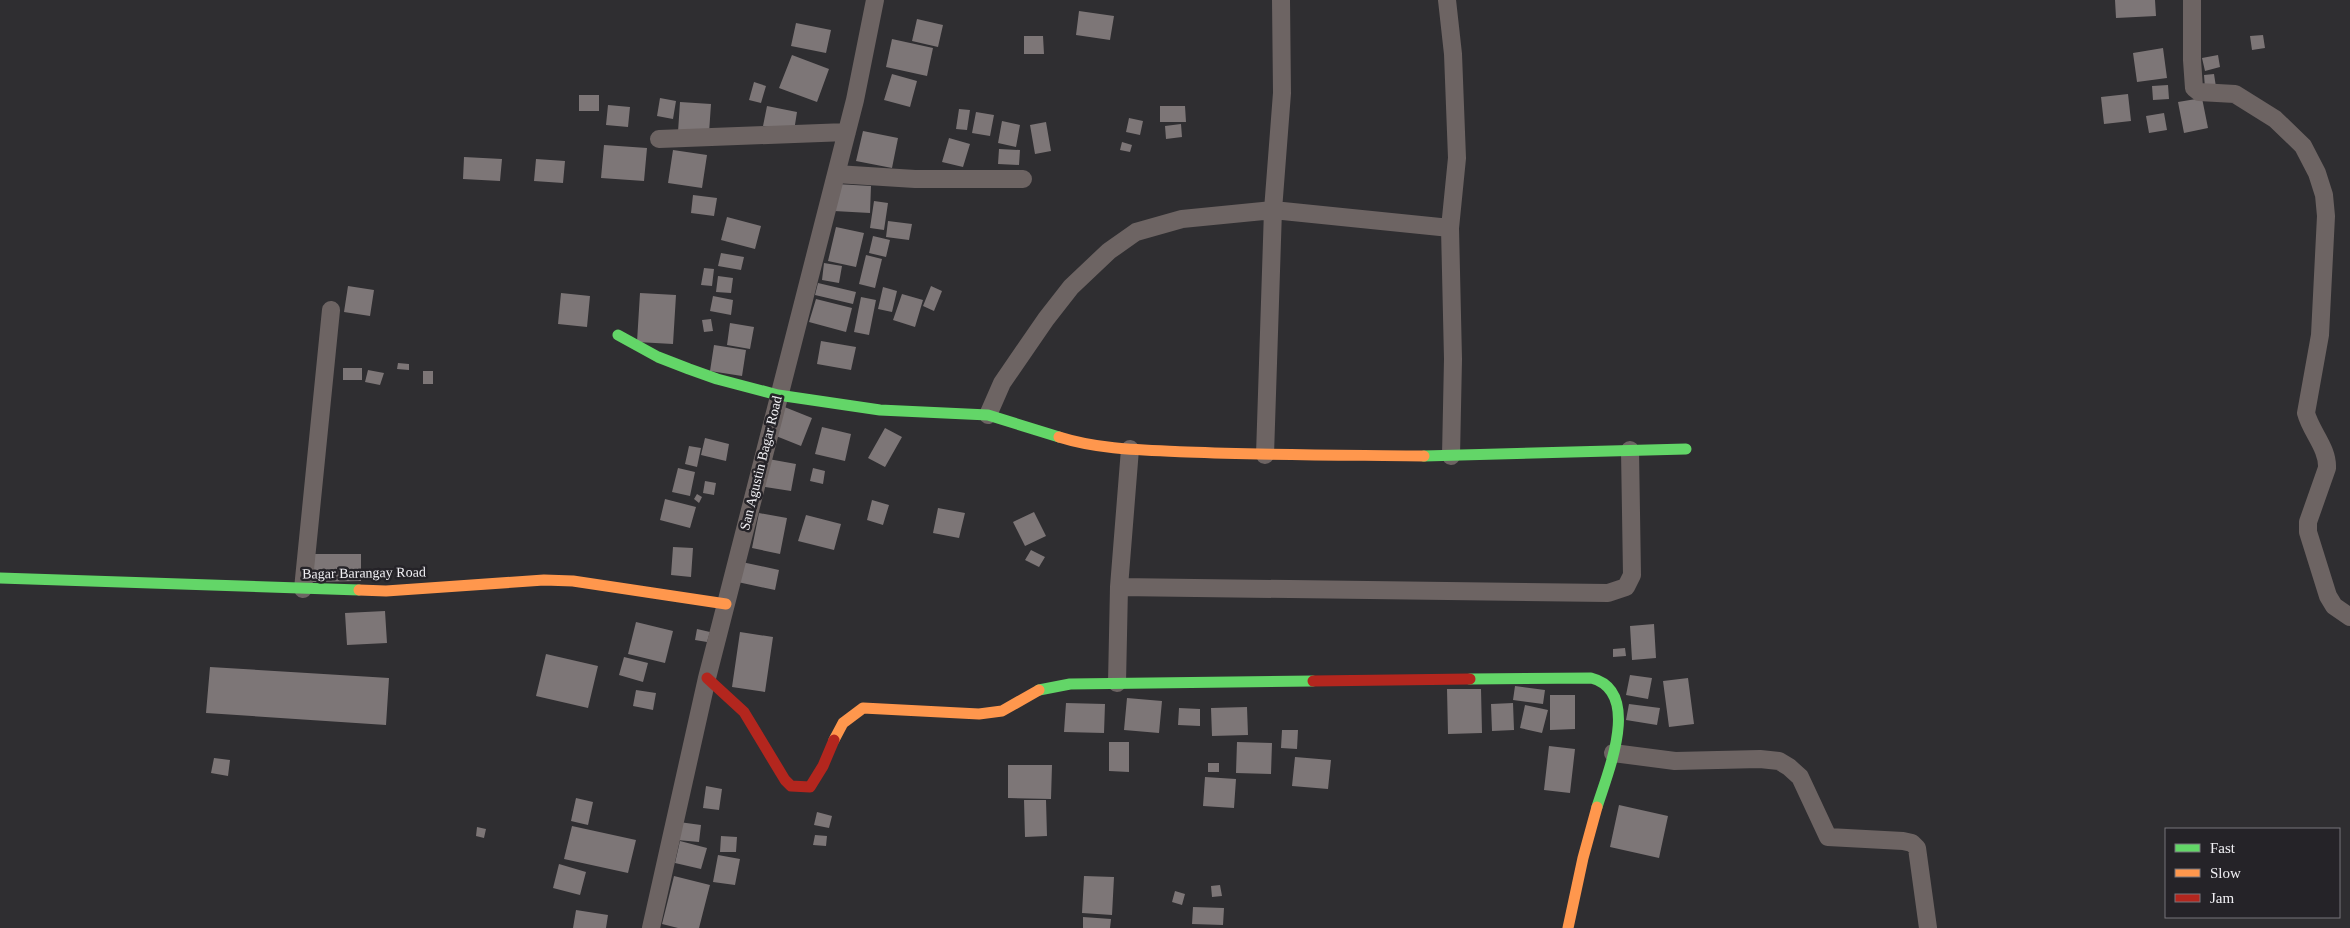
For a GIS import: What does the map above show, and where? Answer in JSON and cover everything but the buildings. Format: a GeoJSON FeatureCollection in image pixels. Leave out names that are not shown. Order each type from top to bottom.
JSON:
{"type":"FeatureCollection","features":[{"type":"Feature","properties":{"kind":"street","name":"San Agustin Bagar Road"},"geometry":{"type":"LineString","coordinates":[[651,928],[707,678],[778,395],[847,132],[875,0]]}},
{"type":"Feature","properties":{"kind":"street"},"geometry":{"type":"LineString","coordinates":[[1264,455],[1273,210],[1282,93],[1281,0]]}},
{"type":"Feature","properties":{"kind":"street"},"geometry":{"type":"LineString","coordinates":[[1447,0],[1453,54],[1457,158],[1450,228],[1451,456]]}},
{"type":"Feature","properties":{"kind":"street"},"geometry":{"type":"LineString","coordinates":[[2192,0],[2194,88],[2199,92],[2235,94],[2275,119],[2303,146],[2318,173],[2324,195],[2326,216],[2320,334],[2306,413],[2309,425],[2328,459],[2327,468],[2308,522],[2308,532],[2328,596],[2334,606],[2350,617]]}},
{"type":"Feature","properties":{"kind":"street"},"geometry":{"type":"LineString","coordinates":[[659,139],[847,132]]}},
{"type":"Feature","properties":{"kind":"street"},"geometry":{"type":"LineString","coordinates":[[836,174],[915,179],[1024,179]]}},
{"type":"Feature","properties":{"kind":"street"},"geometry":{"type":"LineString","coordinates":[[988,415],[1002,383],[1071,287],[1109,251],[1136,232],[1182,219],[1273,210],[1450,228]]}},
{"type":"Feature","properties":{"kind":"street"},"geometry":{"type":"LineString","coordinates":[[303,589],[331,310]]}},
{"type":"Feature","properties":{"kind":"street"},"geometry":{"type":"LineString","coordinates":[[618,335],[658,357],[681,366],[717,379],[778,395],[880,410],[988,415],[1070,440],[1130,449],[1264,455],[1451,456],[1686,449]]}},
{"type":"Feature","properties":{"kind":"street"},"geometry":{"type":"LineString","coordinates":[[1117,683],[1120,587],[1130,449]]}},
{"type":"Feature","properties":{"kind":"street"},"geometry":{"type":"LineString","coordinates":[[1120,587],[1608,593],[1626,587],[1632,575],[1630,450]]}},
{"type":"Feature","properties":{"kind":"street","name":"Bagar Barangay Road"},"geometry":{"type":"LineString","coordinates":[[0,578],[386,591],[563,580],[599,583],[726,604]]}},
{"type":"Feature","properties":{"kind":"street"},"geometry":{"type":"LineString","coordinates":[[707,678],[744,712],[785,780],[791,786],[799,788],[810,787],[817,778],[830,744],[841,726],[853,712],[863,708],[979,714],[1002,711],[1043,688],[1056,685],[1591,678],[1601,680],[1611,686],[1616,697],[1618,728],[1577,880],[1568,928]]}},
{"type":"Feature","properties":{"kind":"street"},"geometry":{"type":"LineString","coordinates":[[1612,753],[1676,761],[1760,759],[1779,761],[1800,777],[1828,837],[1903,841],[1912,843],[1917,848],[1928,928]]}},
{"type":"Feature","properties":{"kind":"traffic: fast"},"geometry":{"type":"LineString","coordinates":[[618,335],[658,357],[689,369],[717,379],[778,395],[880,410],[988,415],[1059,437]]}},
{"type":"Feature","properties":{"kind":"traffic: fast"},"geometry":{"type":"LineString","coordinates":[[1424,456],[1686,449]]}},
{"type":"Feature","properties":{"kind":"traffic: fast"},"geometry":{"type":"LineString","coordinates":[[0,578],[359,590]]}},
{"type":"Feature","properties":{"kind":"traffic: fast"},"geometry":{"type":"LineString","coordinates":[[1470,679],[1591,678],[1607,686],[1615,699],[1618,716],[1617,735],[1608,775],[1597,807]]}},
{"type":"Feature","properties":{"kind":"traffic: fast"},"geometry":{"type":"LineString","coordinates":[[1039,690],[1070,684],[1313,681]]}},
{"type":"Feature","properties":{"kind":"traffic: slow"},"geometry":{"type":"LineString","coordinates":[[1059,437],[1090,445],[1139,450],[1246,454],[1424,456]]}},
{"type":"Feature","properties":{"kind":"traffic: slow"},"geometry":{"type":"LineString","coordinates":[[359,590],[386,591],[544,580],[573,581],[726,604]]}},
{"type":"Feature","properties":{"kind":"traffic: slow"},"geometry":{"type":"LineString","coordinates":[[834,740],[843,723],[863,708],[979,714],[1002,711],[1039,690]]}},
{"type":"Feature","properties":{"kind":"traffic: slow"},"geometry":{"type":"LineString","coordinates":[[1568,928],[1583,858],[1597,807]]}},
{"type":"Feature","properties":{"kind":"traffic: jam"},"geometry":{"type":"LineString","coordinates":[[707,678],[744,712],[785,780],[791,786],[810,787],[823,766],[834,740]]}},
{"type":"Feature","properties":{"kind":"traffic: jam"},"geometry":{"type":"LineString","coordinates":[[1313,681],[1470,679]]}}]}
